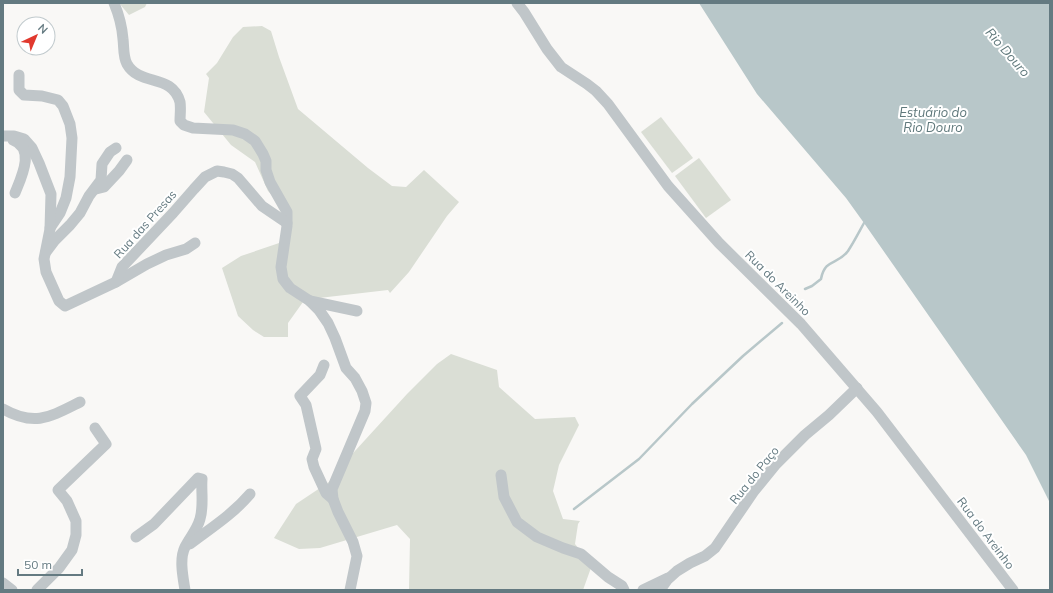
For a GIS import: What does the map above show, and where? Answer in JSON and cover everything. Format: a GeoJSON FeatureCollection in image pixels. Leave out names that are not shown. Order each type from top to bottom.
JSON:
{"type":"FeatureCollection","features":[{"type":"Feature","properties":{"kind":"street"},"geometry":{"type":"LineString","coordinates":[[114,3],[119,13],[124,54],[127,63],[133,71],[143,77],[170,86],[176,93],[180,103],[180,121],[184,125],[193,128],[233,130],[245,134],[255,141],[266,161],[266,170],[270,182],[286,212],[287,222],[281,267],[283,279],[290,288],[310,301],[319,310],[328,323],[335,338],[346,368],[355,378],[362,391],[366,403],[365,412],[332,489],[333,499],[353,542],[357,556],[350,590]]}},
{"type":"Feature","properties":{"kind":"street","name":"Rua do Areinho"},"geometry":{"type":"LineString","coordinates":[[517,3],[547,49],[562,66],[596,91],[608,104],[668,186],[719,243],[801,324],[857,388],[1013,590]]}},
{"type":"Feature","properties":{"kind":"street"},"geometry":{"type":"LineString","coordinates":[[19,74],[19,90],[24,95],[42,96],[58,100],[63,106],[70,124],[72,145],[70,177],[66,198],[60,214],[50,229]]}},
{"type":"Feature","properties":{"kind":"street"},"geometry":{"type":"LineString","coordinates":[[7,138],[14,136],[24,139],[32,148],[51,194],[50,229],[44,259],[46,272],[59,301],[65,306],[116,282],[147,264],[186,249],[195,243]]}},
{"type":"Feature","properties":{"kind":"street"},"geometry":{"type":"LineString","coordinates":[[7,138],[19,142],[25,155],[26,164],[15,193]]}},
{"type":"Feature","properties":{"kind":"street"},"geometry":{"type":"LineString","coordinates":[[45,254],[55,240],[75,219],[101,180],[102,164],[110,152],[116,148]]}},
{"type":"Feature","properties":{"kind":"street"},"geometry":{"type":"LineString","coordinates":[[94,190],[104,187],[127,160]]}},
{"type":"Feature","properties":{"kind":"street","name":"Rua das Presas"},"geometry":{"type":"LineString","coordinates":[[116,282],[122,267],[173,213],[194,188],[205,177],[217,171],[232,174],[238,178],[262,206],[287,222]]}},
{"type":"Feature","properties":{"kind":"street"},"geometry":{"type":"LineString","coordinates":[[310,301],[357,311]]}},
{"type":"Feature","properties":{"kind":"street"},"geometry":{"type":"LineString","coordinates":[[324,365],[320,375],[300,396],[306,405],[316,449],[312,459],[314,467],[326,493],[333,499]]}},
{"type":"Feature","properties":{"kind":"street","name":"Rua do Paço"},"geometry":{"type":"LineString","coordinates":[[660,590],[667,580],[677,571],[706,556],[715,548],[754,491],[776,464],[805,435],[829,415],[857,388]]}},
{"type":"Feature","properties":{"kind":"street"},"geometry":{"type":"LineString","coordinates":[[3,409],[11,414],[29,419],[42,418],[80,402]]}},
{"type":"Feature","properties":{"kind":"street"},"geometry":{"type":"LineString","coordinates":[[72,550],[76,535],[76,521],[67,501],[58,490],[106,444],[95,428]]}},
{"type":"Feature","properties":{"kind":"street"},"geometry":{"type":"LineString","coordinates":[[501,475],[504,498],[517,522],[537,537],[581,554],[608,577],[622,586],[624,590]]}},
{"type":"Feature","properties":{"kind":"street"},"geometry":{"type":"LineString","coordinates":[[136,537],[154,524],[198,478],[202,479],[202,504],[200,519],[182,554],[182,572],[186,590]]}},
{"type":"Feature","properties":{"kind":"street"},"geometry":{"type":"LineString","coordinates":[[184,548],[223,520],[250,494]]}},
{"type":"Feature","properties":{"kind":"street"},"geometry":{"type":"LineString","coordinates":[[37,590],[58,568],[84,535]]}},
{"type":"Feature","properties":{"kind":"street","name":"Rua do Paço"},"geometry":{"type":"LineString","coordinates":[[643,590],[672,576]]}},
{"type":"Feature","properties":{"kind":"street"},"geometry":{"type":"LineString","coordinates":[[3,583],[12,590]]}},
{"type":"Feature","properties":{"kind":"shaded area"},"geometry":{"type":"Polygon","coordinates":[[[119,3],[147,3],[145,7],[129,15],[119,3]]]}},
{"type":"Feature","properties":{"kind":"shaded area"},"geometry":{"type":"Polygon","coordinates":[[[262,26],[271,31],[298,109],[368,168],[392,186],[406,187],[424,170],[459,202],[447,216],[409,272],[390,293],[388,290],[319,298],[303,302],[288,323],[288,337],[264,337],[253,330],[238,316],[222,268],[241,256],[288,240],[291,215],[268,191],[255,162],[231,145],[204,112],[209,78],[206,74],[217,63],[233,37],[243,27],[262,26]]]}},
{"type":"Feature","properties":{"kind":"shaded area"},"geometry":{"type":"Polygon","coordinates":[[[661,117],[693,158],[672,173],[641,132],[661,117]]]}},
{"type":"Feature","properties":{"kind":"shaded area"},"geometry":{"type":"Polygon","coordinates":[[[699,158],[731,200],[706,218],[675,176],[699,158]]]}},
{"type":"Feature","properties":{"kind":"shaded area"},"geometry":{"type":"Polygon","coordinates":[[[451,354],[497,370],[499,387],[535,419],[575,417],[579,425],[559,465],[553,491],[563,519],[580,521],[578,524],[575,544],[592,565],[583,590],[409,590],[410,539],[397,525],[320,548],[299,549],[274,538],[296,504],[329,482],[344,463],[407,394],[437,364],[451,354]]]}},
{"type":"Feature","properties":{"kind":"water","name":"Estuário do Rio Douro"},"geometry":{"type":"Polygon","coordinates":[[[699,3],[1050,3],[1050,503],[1026,455],[864,223],[846,198],[757,94],[699,3]]]}},
{"type":"Feature","properties":{"kind":"waterway"},"geometry":{"type":"LineString","coordinates":[[805,289],[821,279],[826,268],[848,251],[866,222]]}},
{"type":"Feature","properties":{"kind":"waterway"},"geometry":{"type":"LineString","coordinates":[[574,509],[639,459],[692,404],[743,356],[782,323]]}},
{"type":"Feature","properties":{"kind":"water label","name":"Rio Douro"},"geometry":{"type":"Point","coordinates":[1008,52]}}]}
